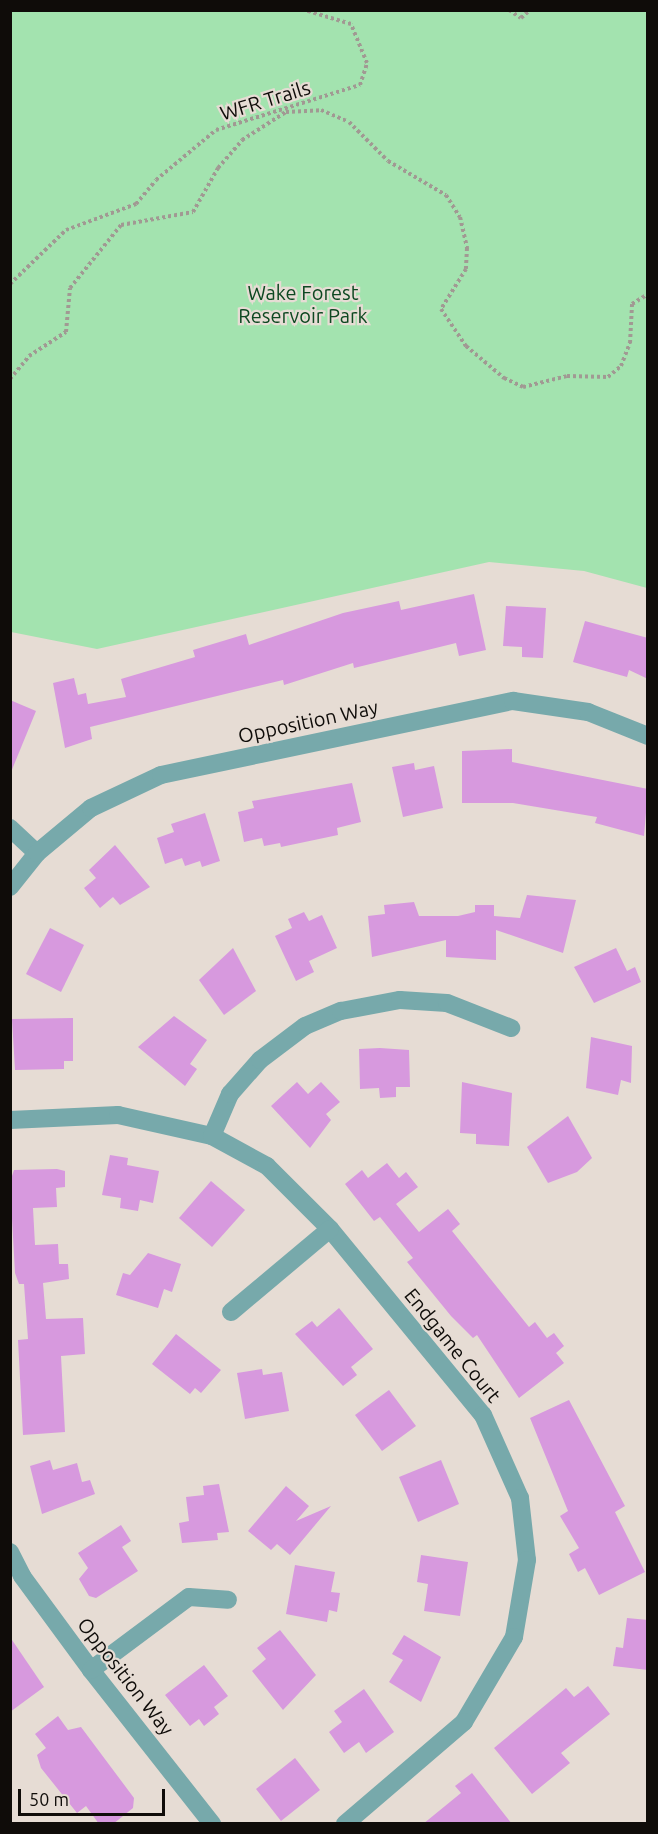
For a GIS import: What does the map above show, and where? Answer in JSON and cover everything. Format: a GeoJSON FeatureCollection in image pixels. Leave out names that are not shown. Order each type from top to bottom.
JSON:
{"type":"FeatureCollection","features":[{"type":"Feature","properties":{"kind":"street","name":"Opposition Way"},"geometry":{"type":"LineString","coordinates":[[10,887],[37,853],[91,808],[161,775],[513,701],[588,712],[648,736]]}},
{"type":"Feature","properties":{"kind":"street"},"geometry":{"type":"LineString","coordinates":[[10,828],[37,853]]}},
{"type":"Feature","properties":{"kind":"street"},"geometry":{"type":"LineString","coordinates":[[212,1136],[230,1094],[260,1060],[305,1026],[341,1011],[400,1000],[447,1004],[511,1028]]}},
{"type":"Feature","properties":{"kind":"street","name":"Endgame Court"},"geometry":{"type":"LineString","coordinates":[[10,1120],[118,1115],[212,1136],[267,1166],[330,1229],[483,1415],[520,1498],[527,1560],[514,1636],[464,1722],[345,1824]]}},
{"type":"Feature","properties":{"kind":"street"},"geometry":{"type":"LineString","coordinates":[[231,1312],[330,1229]]}},
{"type":"Feature","properties":{"kind":"street","name":"Opposition Way"},"geometry":{"type":"LineString","coordinates":[[10,1552],[22,1576],[91,1670],[212,1824]]}},
{"type":"Feature","properties":{"kind":"street"},"geometry":{"type":"LineString","coordinates":[[91,1670],[189,1597],[228,1600]]}},
{"type":"Feature","properties":{"kind":"path","name":"WFR Trails"},"geometry":{"type":"LineString","coordinates":[[10,284],[66,230],[136,204],[156,180],[216,130],[360,85],[367,63],[351,24],[305,10]]}},
{"type":"Feature","properties":{"kind":"path"},"geometry":{"type":"LineString","coordinates":[[509,10],[521,18],[530,10]]}},
{"type":"Feature","properties":{"kind":"path","name":"WFR Trails"},"geometry":{"type":"LineString","coordinates":[[10,379],[29,356],[66,332],[70,288],[121,225],[193,212],[218,168],[242,140],[286,112],[321,111],[349,122],[388,161],[446,195],[460,217],[467,248],[466,269],[441,309],[466,346],[504,378],[523,387],[567,376],[608,377],[621,366],[630,343],[632,304],[648,294]]}},
{"type":"Feature","properties":{"kind":"green space","name":"Wake Forest Reservoir Park"},"geometry":{"type":"Polygon","coordinates":[[[10,11],[647,11],[647,588],[584,571],[489,562],[97,649],[11,632],[10,11]]]}},
{"type":"Feature","properties":{"kind":"building"},"geometry":{"type":"Polygon","coordinates":[[[474,594],[486,650],[459,656],[456,643],[354,668],[353,663],[284,685],[283,680],[90,727],[92,739],[65,748],[53,683],[74,678],[78,695],[86,693],[88,704],[126,697],[121,679],[195,657],[193,650],[246,634],[249,645],[343,613],[399,601],[401,610],[474,594]]]}},
{"type":"Feature","properties":{"kind":"building"},"geometry":{"type":"Polygon","coordinates":[[[506,606],[546,608],[543,658],[522,657],[522,647],[503,646],[506,606]]]}},
{"type":"Feature","properties":{"kind":"building"},"geometry":{"type":"Polygon","coordinates":[[[585,621],[648,638],[648,679],[629,670],[627,677],[573,662],[585,621]]]}},
{"type":"Feature","properties":{"kind":"building"},"geometry":{"type":"Polygon","coordinates":[[[10,700],[36,711],[11,772],[10,772],[10,700]]]}},
{"type":"Feature","properties":{"kind":"building"},"geometry":{"type":"Polygon","coordinates":[[[512,749],[512,762],[648,789],[644,836],[595,823],[597,817],[513,803],[462,803],[462,751],[512,749]]]}},
{"type":"Feature","properties":{"kind":"building"},"geometry":{"type":"Polygon","coordinates":[[[414,763],[415,770],[434,766],[443,808],[403,817],[392,767],[414,763]]]}},
{"type":"Feature","properties":{"kind":"building"},"geometry":{"type":"Polygon","coordinates":[[[352,783],[361,822],[337,828],[338,835],[281,847],[280,843],[264,846],[262,838],[244,842],[238,812],[254,808],[252,801],[352,783]]]}},
{"type":"Feature","properties":{"kind":"building"},"geometry":{"type":"Polygon","coordinates":[[[205,813],[220,861],[202,867],[200,861],[185,866],[182,858],[165,864],[157,838],[174,832],[171,824],[205,813]]]}},
{"type":"Feature","properties":{"kind":"building"},"geometry":{"type":"Polygon","coordinates":[[[115,845],[150,887],[120,905],[113,897],[100,908],[84,888],[96,878],[89,870],[115,845]]]}},
{"type":"Feature","properties":{"kind":"building"},"geometry":{"type":"Polygon","coordinates":[[[527,895],[576,900],[563,953],[496,930],[496,960],[446,957],[446,940],[372,957],[368,916],[385,914],[384,905],[414,902],[419,916],[458,916],[475,912],[475,905],[494,905],[494,916],[520,918],[527,895]]]}},
{"type":"Feature","properties":{"kind":"building"},"geometry":{"type":"Polygon","coordinates":[[[304,912],[309,921],[322,915],[337,948],[309,961],[314,972],[296,981],[275,936],[292,928],[288,919],[304,912]]]}},
{"type":"Feature","properties":{"kind":"building"},"geometry":{"type":"Polygon","coordinates":[[[50,928],[84,945],[61,992],[26,974],[50,928]]]}},
{"type":"Feature","properties":{"kind":"building"},"geometry":{"type":"Polygon","coordinates":[[[233,948],[256,991],[224,1015],[199,980],[233,948]]]}},
{"type":"Feature","properties":{"kind":"building"},"geometry":{"type":"Polygon","coordinates":[[[616,948],[627,971],[635,967],[641,982],[594,1003],[574,967],[616,948]]]}},
{"type":"Feature","properties":{"kind":"building"},"geometry":{"type":"Polygon","coordinates":[[[174,1016],[207,1040],[190,1064],[197,1069],[185,1086],[138,1047],[174,1016]]]}},
{"type":"Feature","properties":{"kind":"building"},"geometry":{"type":"Polygon","coordinates":[[[73,1018],[73,1061],[64,1061],[64,1069],[15,1070],[12,1019],[73,1018]]]}},
{"type":"Feature","properties":{"kind":"building"},"geometry":{"type":"Polygon","coordinates":[[[591,1037],[632,1046],[631,1083],[621,1080],[618,1095],[586,1088],[591,1037]]]}},
{"type":"Feature","properties":{"kind":"building"},"geometry":{"type":"Polygon","coordinates":[[[359,1049],[409,1050],[410,1087],[396,1087],[396,1097],[380,1098],[379,1088],[360,1089],[359,1049]]]}},
{"type":"Feature","properties":{"kind":"building"},"geometry":{"type":"Polygon","coordinates":[[[297,1082],[308,1094],[321,1082],[340,1102],[326,1114],[331,1120],[310,1148],[271,1106],[297,1082]]]}},
{"type":"Feature","properties":{"kind":"building"},"geometry":{"type":"Polygon","coordinates":[[[462,1082],[512,1093],[509,1146],[476,1144],[476,1134],[460,1133],[462,1082]]]}},
{"type":"Feature","properties":{"kind":"building"},"geometry":{"type":"Polygon","coordinates":[[[568,1116],[592,1158],[577,1172],[548,1183],[527,1147],[568,1116]]]}},
{"type":"Feature","properties":{"kind":"building"},"geometry":{"type":"Polygon","coordinates":[[[110,1155],[128,1158],[127,1165],[159,1171],[153,1203],[140,1200],[138,1211],[120,1208],[121,1198],[102,1195],[110,1155]]]}},
{"type":"Feature","properties":{"kind":"building"},"geometry":{"type":"Polygon","coordinates":[[[387,1163],[399,1178],[406,1172],[418,1187],[396,1204],[419,1232],[448,1209],[460,1224],[452,1231],[529,1327],[535,1322],[547,1338],[554,1333],[564,1346],[556,1353],[564,1363],[519,1398],[477,1335],[473,1338],[451,1316],[407,1262],[413,1258],[380,1217],[374,1221],[345,1184],[362,1170],[368,1178],[387,1163]]]}},
{"type":"Feature","properties":{"kind":"building"},"geometry":{"type":"Polygon","coordinates":[[[57,1169],[65,1171],[65,1187],[56,1188],[57,1207],[33,1208],[35,1245],[58,1244],[59,1264],[68,1264],[69,1279],[43,1283],[46,1319],[83,1318],[85,1354],[61,1356],[65,1432],[23,1435],[18,1340],[28,1339],[24,1284],[19,1284],[15,1273],[10,1182],[14,1170],[57,1169]]]}},
{"type":"Feature","properties":{"kind":"building"},"geometry":{"type":"Polygon","coordinates":[[[211,1181],[245,1210],[212,1247],[179,1218],[211,1181]]]}},
{"type":"Feature","properties":{"kind":"building"},"geometry":{"type":"Polygon","coordinates":[[[148,1253],[181,1264],[172,1292],[164,1289],[158,1308],[116,1295],[123,1273],[130,1275],[148,1253]]]}},
{"type":"Feature","properties":{"kind":"building"},"geometry":{"type":"Polygon","coordinates":[[[339,1308],[373,1349],[351,1367],[357,1375],[343,1386],[295,1334],[312,1321],[317,1327],[339,1308]]]}},
{"type":"Feature","properties":{"kind":"building"},"geometry":{"type":"Polygon","coordinates":[[[176,1334],[221,1370],[201,1393],[195,1388],[190,1394],[152,1364],[176,1334]]]}},
{"type":"Feature","properties":{"kind":"building"},"geometry":{"type":"Polygon","coordinates":[[[262,1369],[263,1375],[282,1372],[289,1411],[245,1419],[237,1373],[262,1369]]]}},
{"type":"Feature","properties":{"kind":"building"},"geometry":{"type":"Polygon","coordinates":[[[389,1390],[416,1426],[382,1451],[355,1415],[389,1390]]]}},
{"type":"Feature","properties":{"kind":"building"},"geometry":{"type":"Polygon","coordinates":[[[569,1400],[625,1506],[615,1512],[645,1572],[599,1595],[585,1568],[578,1572],[569,1554],[579,1548],[560,1516],[568,1511],[530,1418],[569,1400]]]}},
{"type":"Feature","properties":{"kind":"building"},"geometry":{"type":"Polygon","coordinates":[[[50,1460],[53,1470],[77,1463],[82,1482],[90,1480],[95,1494],[42,1514],[30,1466],[50,1460]]]}},
{"type":"Feature","properties":{"kind":"building"},"geometry":{"type":"Polygon","coordinates":[[[441,1460],[459,1504],[418,1522],[399,1477],[441,1460]]]}},
{"type":"Feature","properties":{"kind":"building"},"geometry":{"type":"Polygon","coordinates":[[[219,1484],[229,1532],[217,1533],[218,1540],[182,1543],[179,1523],[189,1521],[186,1497],[204,1495],[203,1486],[219,1484]]]}},
{"type":"Feature","properties":{"kind":"building"},"geometry":{"type":"Polygon","coordinates":[[[286,1486],[309,1506],[296,1521],[331,1506],[290,1555],[277,1544],[271,1550],[248,1531],[286,1486]]]}},
{"type":"Feature","properties":{"kind":"building"},"geometry":{"type":"Polygon","coordinates":[[[121,1525],[131,1541],[122,1547],[138,1571],[96,1598],[89,1596],[79,1579],[88,1568],[78,1553],[121,1525]]]}},
{"type":"Feature","properties":{"kind":"building"},"geometry":{"type":"Polygon","coordinates":[[[421,1555],[468,1562],[460,1616],[424,1611],[428,1584],[417,1582],[421,1555]]]}},
{"type":"Feature","properties":{"kind":"building"},"geometry":{"type":"Polygon","coordinates":[[[295,1565],[335,1572],[331,1592],[340,1593],[337,1612],[329,1610],[327,1622],[286,1614],[295,1565]]]}},
{"type":"Feature","properties":{"kind":"building"},"geometry":{"type":"Polygon","coordinates":[[[627,1618],[648,1620],[648,1670],[613,1666],[616,1647],[623,1648],[627,1618]]]}},
{"type":"Feature","properties":{"kind":"building"},"geometry":{"type":"Polygon","coordinates":[[[280,1630],[316,1675],[283,1710],[252,1671],[266,1659],[257,1648],[280,1630]]]}},
{"type":"Feature","properties":{"kind":"building"},"geometry":{"type":"Polygon","coordinates":[[[404,1635],[441,1657],[421,1702],[389,1682],[403,1660],[392,1654],[404,1635]]]}},
{"type":"Feature","properties":{"kind":"building"},"geometry":{"type":"Polygon","coordinates":[[[10,1637],[44,1687],[10,1712],[10,1637]]]}},
{"type":"Feature","properties":{"kind":"building"},"geometry":{"type":"Polygon","coordinates":[[[204,1665],[228,1696],[214,1707],[219,1714],[204,1726],[199,1719],[190,1726],[165,1695],[204,1665]]]}},
{"type":"Feature","properties":{"kind":"building"},"geometry":{"type":"Polygon","coordinates":[[[588,1686],[610,1714],[561,1753],[570,1763],[532,1794],[494,1748],[566,1688],[574,1697],[588,1686]]]}},
{"type":"Feature","properties":{"kind":"building"},"geometry":{"type":"Polygon","coordinates":[[[364,1689],[394,1732],[366,1753],[359,1742],[344,1753],[329,1732],[342,1722],[334,1711],[364,1689]]]}},
{"type":"Feature","properties":{"kind":"building"},"geometry":{"type":"Polygon","coordinates":[[[58,1716],[68,1730],[81,1727],[134,1798],[133,1808],[113,1824],[99,1824],[86,1806],[77,1813],[41,1768],[37,1755],[46,1748],[35,1734],[58,1716]]]}},
{"type":"Feature","properties":{"kind":"building"},"geometry":{"type":"Polygon","coordinates":[[[295,1758],[320,1790],[281,1821],[256,1789],[295,1758]]]}},
{"type":"Feature","properties":{"kind":"building"},"geometry":{"type":"Polygon","coordinates":[[[472,1773],[512,1824],[423,1824],[461,1793],[455,1786],[472,1773]]]}}]}
